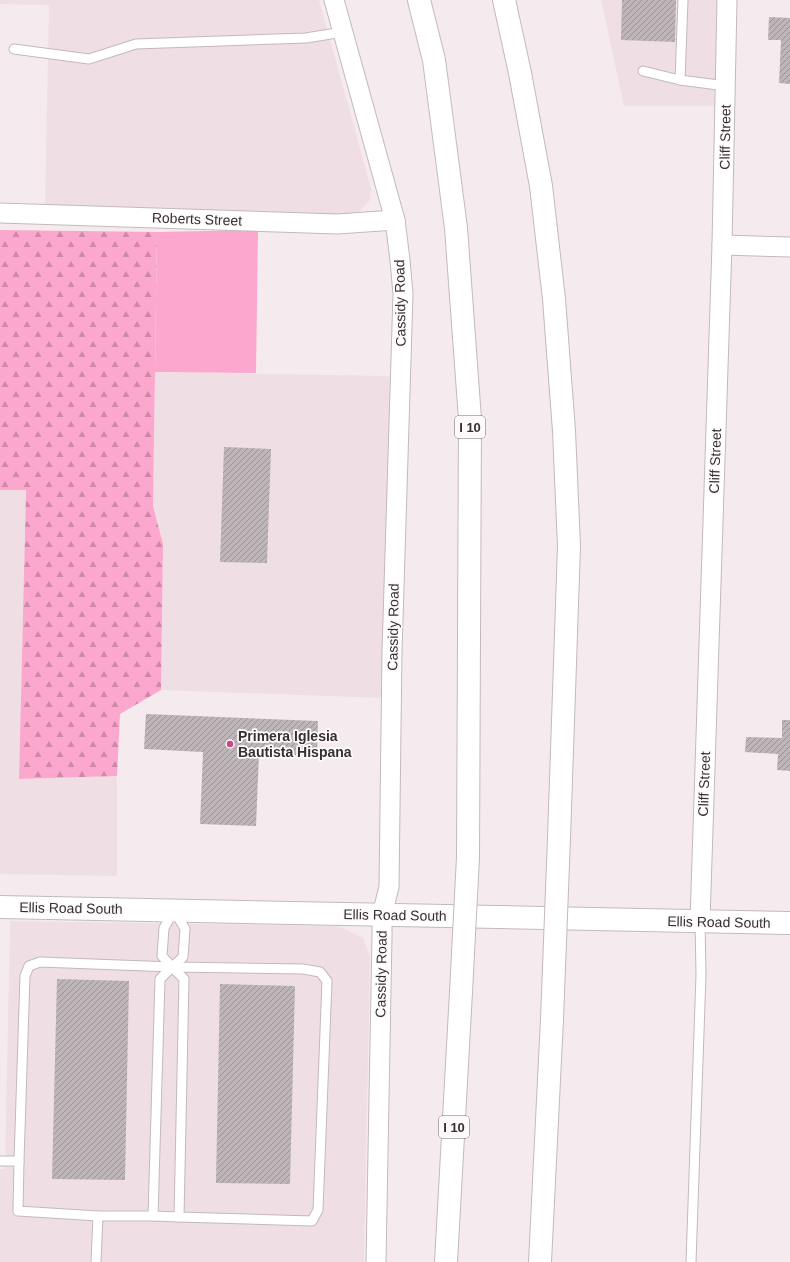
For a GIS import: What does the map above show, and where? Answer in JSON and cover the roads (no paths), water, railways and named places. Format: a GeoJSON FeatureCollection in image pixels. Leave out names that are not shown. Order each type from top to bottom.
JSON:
{"type":"FeatureCollection","features":[{"type":"Feature","properties":{"kind":"main road","name":"I 10"},"geometry":{"type":"LineString","coordinates":[[419,0],[434,60],[456,228],[470,419],[468,858],[446,1262]]}},
{"type":"Feature","properties":{"kind":"main road"},"geometry":{"type":"LineString","coordinates":[[504,0],[520,73],[541,186],[554,299],[563,424],[569,546],[552,1018],[540,1262]]}},
{"type":"Feature","properties":{"kind":"main road","name":"Ellis Road South"},"geometry":{"type":"LineString","coordinates":[[0,907],[790,923]]}},
{"type":"Feature","properties":{"kind":"street","name":"Cassidy Road"},"geometry":{"type":"LineString","coordinates":[[334,0],[395,220],[403,294],[392,660],[389,886],[382,915],[376,1262]]}},
{"type":"Feature","properties":{"kind":"street","name":"Cliff Street"},"geometry":{"type":"LineString","coordinates":[[700,921],[722,245],[727,0]]}},
{"type":"Feature","properties":{"kind":"street","name":"Roberts Street"},"geometry":{"type":"LineString","coordinates":[[0,213],[337,224],[395,220]]}},
{"type":"Feature","properties":{"kind":"street"},"geometry":{"type":"LineString","coordinates":[[722,245],[790,247]]}},
{"type":"Feature","properties":{"kind":"lane"},"geometry":{"type":"LineString","coordinates":[[680,80],[683,0]]}},
{"type":"Feature","properties":{"kind":"lane"},"geometry":{"type":"LineString","coordinates":[[14,49],[89,59],[136,44],[306,38],[343,32]]}},
{"type":"Feature","properties":{"kind":"lane"},"geometry":{"type":"LineString","coordinates":[[643,71],[680,80],[726,86]]}},
{"type":"Feature","properties":{"kind":"lane"},"geometry":{"type":"LineString","coordinates":[[174,910],[164,928],[162,956],[184,979],[179,1217]]}},
{"type":"Feature","properties":{"kind":"lane"},"geometry":{"type":"LineString","coordinates":[[153,1216],[160,979],[183,957],[185,929],[174,910]]}},
{"type":"Feature","properties":{"kind":"lane"},"geometry":{"type":"LineString","coordinates":[[691,1262],[701,976],[700,921]]}},
{"type":"Feature","properties":{"kind":"lane"},"geometry":{"type":"LineString","coordinates":[[40,962],[172,967],[304,968],[320,972],[327,980],[318,1210],[312,1221],[153,1216],[98,1216],[18,1211],[25,976],[29,966],[40,962]]}},
{"type":"Feature","properties":{"kind":"lane"},"geometry":{"type":"LineString","coordinates":[[0,1161],[19,1161]]}},
{"type":"Feature","properties":{"kind":"lane"},"geometry":{"type":"LineString","coordinates":[[96,1262],[98,1216]]}},
{"type":"Feature","properties":{"kind":"place","name":"Primera Iglesia Bautista Hispana"},"geometry":{"type":"Point","coordinates":[230,744]}}]}
